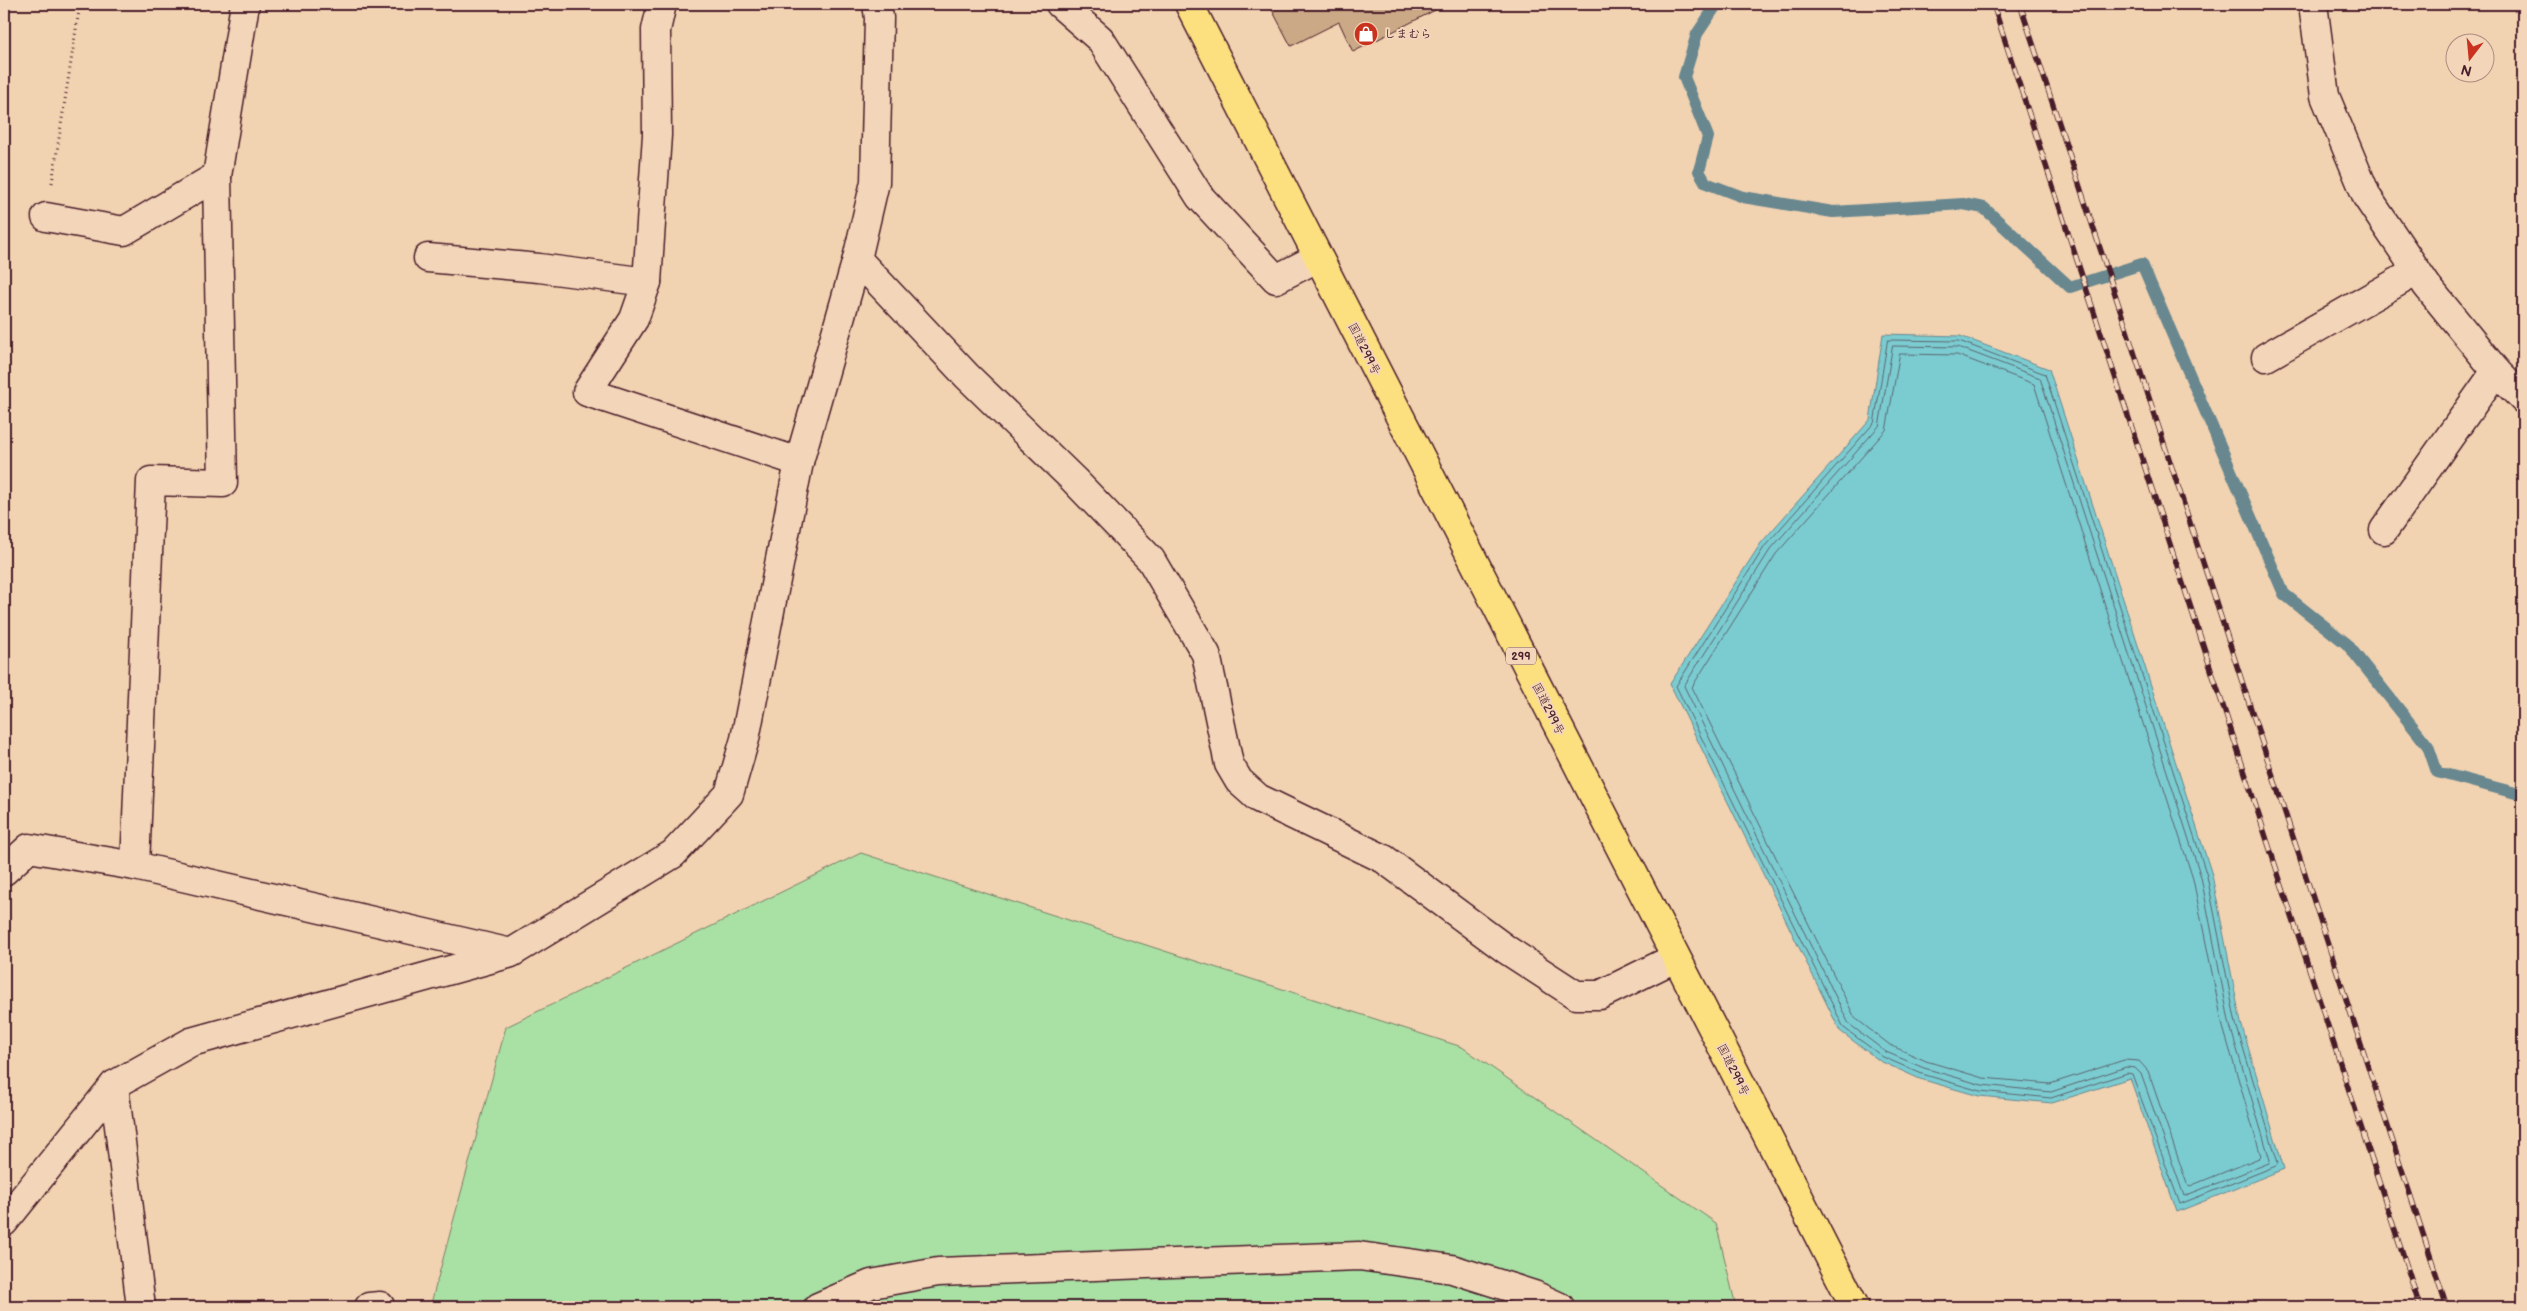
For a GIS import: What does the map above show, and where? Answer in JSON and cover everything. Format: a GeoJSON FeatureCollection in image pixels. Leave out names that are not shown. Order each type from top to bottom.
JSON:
{"type":"FeatureCollection","features":[{"type":"Feature","properties":{"kind":"highway","name":"国道299号"},"geometry":{"type":"LineString","coordinates":[[1189,4],[1855,1307]]}},
{"type":"Feature","properties":{"kind":"street"},"geometry":{"type":"LineString","coordinates":[[135,866],[150,481],[223,483],[217,176],[245,4]]}},
{"type":"Feature","properties":{"kind":"street"},"geometry":{"type":"LineString","coordinates":[[662,4],[656,30],[657,135],[647,282],[634,319],[587,392],[799,462]]}},
{"type":"Feature","properties":{"kind":"street"},"geometry":{"type":"LineString","coordinates":[[4,1222],[114,1085],[191,1042],[511,952],[673,854],[729,794],[745,739],[799,462],[858,259],[874,182],[879,18],[877,4]]}},
{"type":"Feature","properties":{"kind":"street"},"geometry":{"type":"LineString","coordinates":[[1060,4],[1100,39],[1200,197],[1276,279],[1318,258]]}},
{"type":"Feature","properties":{"kind":"street"},"geometry":{"type":"LineString","coordinates":[[2312,4],[2325,96],[2367,197],[2427,286],[2496,371],[2523,399]]}},
{"type":"Feature","properties":{"kind":"street"},"geometry":{"type":"LineString","coordinates":[[46,218],[124,231],[217,176]]}},
{"type":"Feature","properties":{"kind":"street"},"geometry":{"type":"LineString","coordinates":[[428,258],[538,268],[647,282]]}},
{"type":"Feature","properties":{"kind":"street"},"geometry":{"type":"LineString","coordinates":[[858,259],[967,376],[1074,480],[1151,560],[1206,654],[1229,764],[1238,781],[1258,798],[1384,859],[1507,950],[1576,994],[1600,995],[1675,958]]}},
{"type":"Feature","properties":{"kind":"street"},"geometry":{"type":"LineString","coordinates":[[2266,357],[2417,271]]}},
{"type":"Feature","properties":{"kind":"street"},"geometry":{"type":"LineString","coordinates":[[2384,530],[2496,371]]}},
{"type":"Feature","properties":{"kind":"street"},"geometry":{"type":"LineString","coordinates":[[4,871],[29,848],[135,866],[511,952]]}},
{"type":"Feature","properties":{"kind":"street"},"geometry":{"type":"LineString","coordinates":[[114,1085],[141,1307]]}},
{"type":"Feature","properties":{"kind":"street"},"geometry":{"type":"LineString","coordinates":[[818,1307],[871,1284],[938,1272],[1360,1256],[1452,1269],[1534,1295],[1560,1307]]}},
{"type":"Feature","properties":{"kind":"path"},"geometry":{"type":"LineString","coordinates":[[46,218],[80,4]]}},
{"type":"Feature","properties":{"kind":"green space"},"geometry":{"type":"Polygon","coordinates":[[[861,853],[1462,1047],[1716,1223],[1736,1307],[430,1307],[506,1027],[861,853]]]}},
{"type":"Feature","properties":{"kind":"water"},"geometry":{"type":"Polygon","coordinates":[[[1883,334],[1960,336],[2049,369],[2212,875],[2241,1023],[2284,1169],[2177,1212],[2130,1078],[2052,1103],[1979,1096],[1920,1079],[1880,1061],[1840,1031],[1670,684],[1761,543],[1870,420],[1883,334]]]}},
{"type":"Feature","properties":{"kind":"building","name":"しまむら"},"geometry":{"type":"Polygon","coordinates":[[[1269,4],[1447,4],[1353,52],[1339,22],[1291,46],[1269,4]]]}},
{"type":"Feature","properties":{"kind":"waterway"},"geometry":{"type":"LineString","coordinates":[[1717,4],[1697,34],[1684,77],[1708,137],[1699,171],[1706,183],[1743,197],[1833,212],[1963,204],[1984,208],[2070,287],[2142,264],[2284,594],[2347,644],[2428,746],[2437,772],[2523,795]]}},
{"type":"Feature","properties":{"kind":"railway"},"geometry":{"type":"LineString","coordinates":[[1993,4],[2420,1307]]}},
{"type":"Feature","properties":{"kind":"railway"},"geometry":{"type":"LineString","coordinates":[[2020,4],[2447,1307]]}},
{"type":"Feature","properties":{"kind":"place","name":"しまむら"},"geometry":{"type":"Point","coordinates":[1366,34]}}]}
